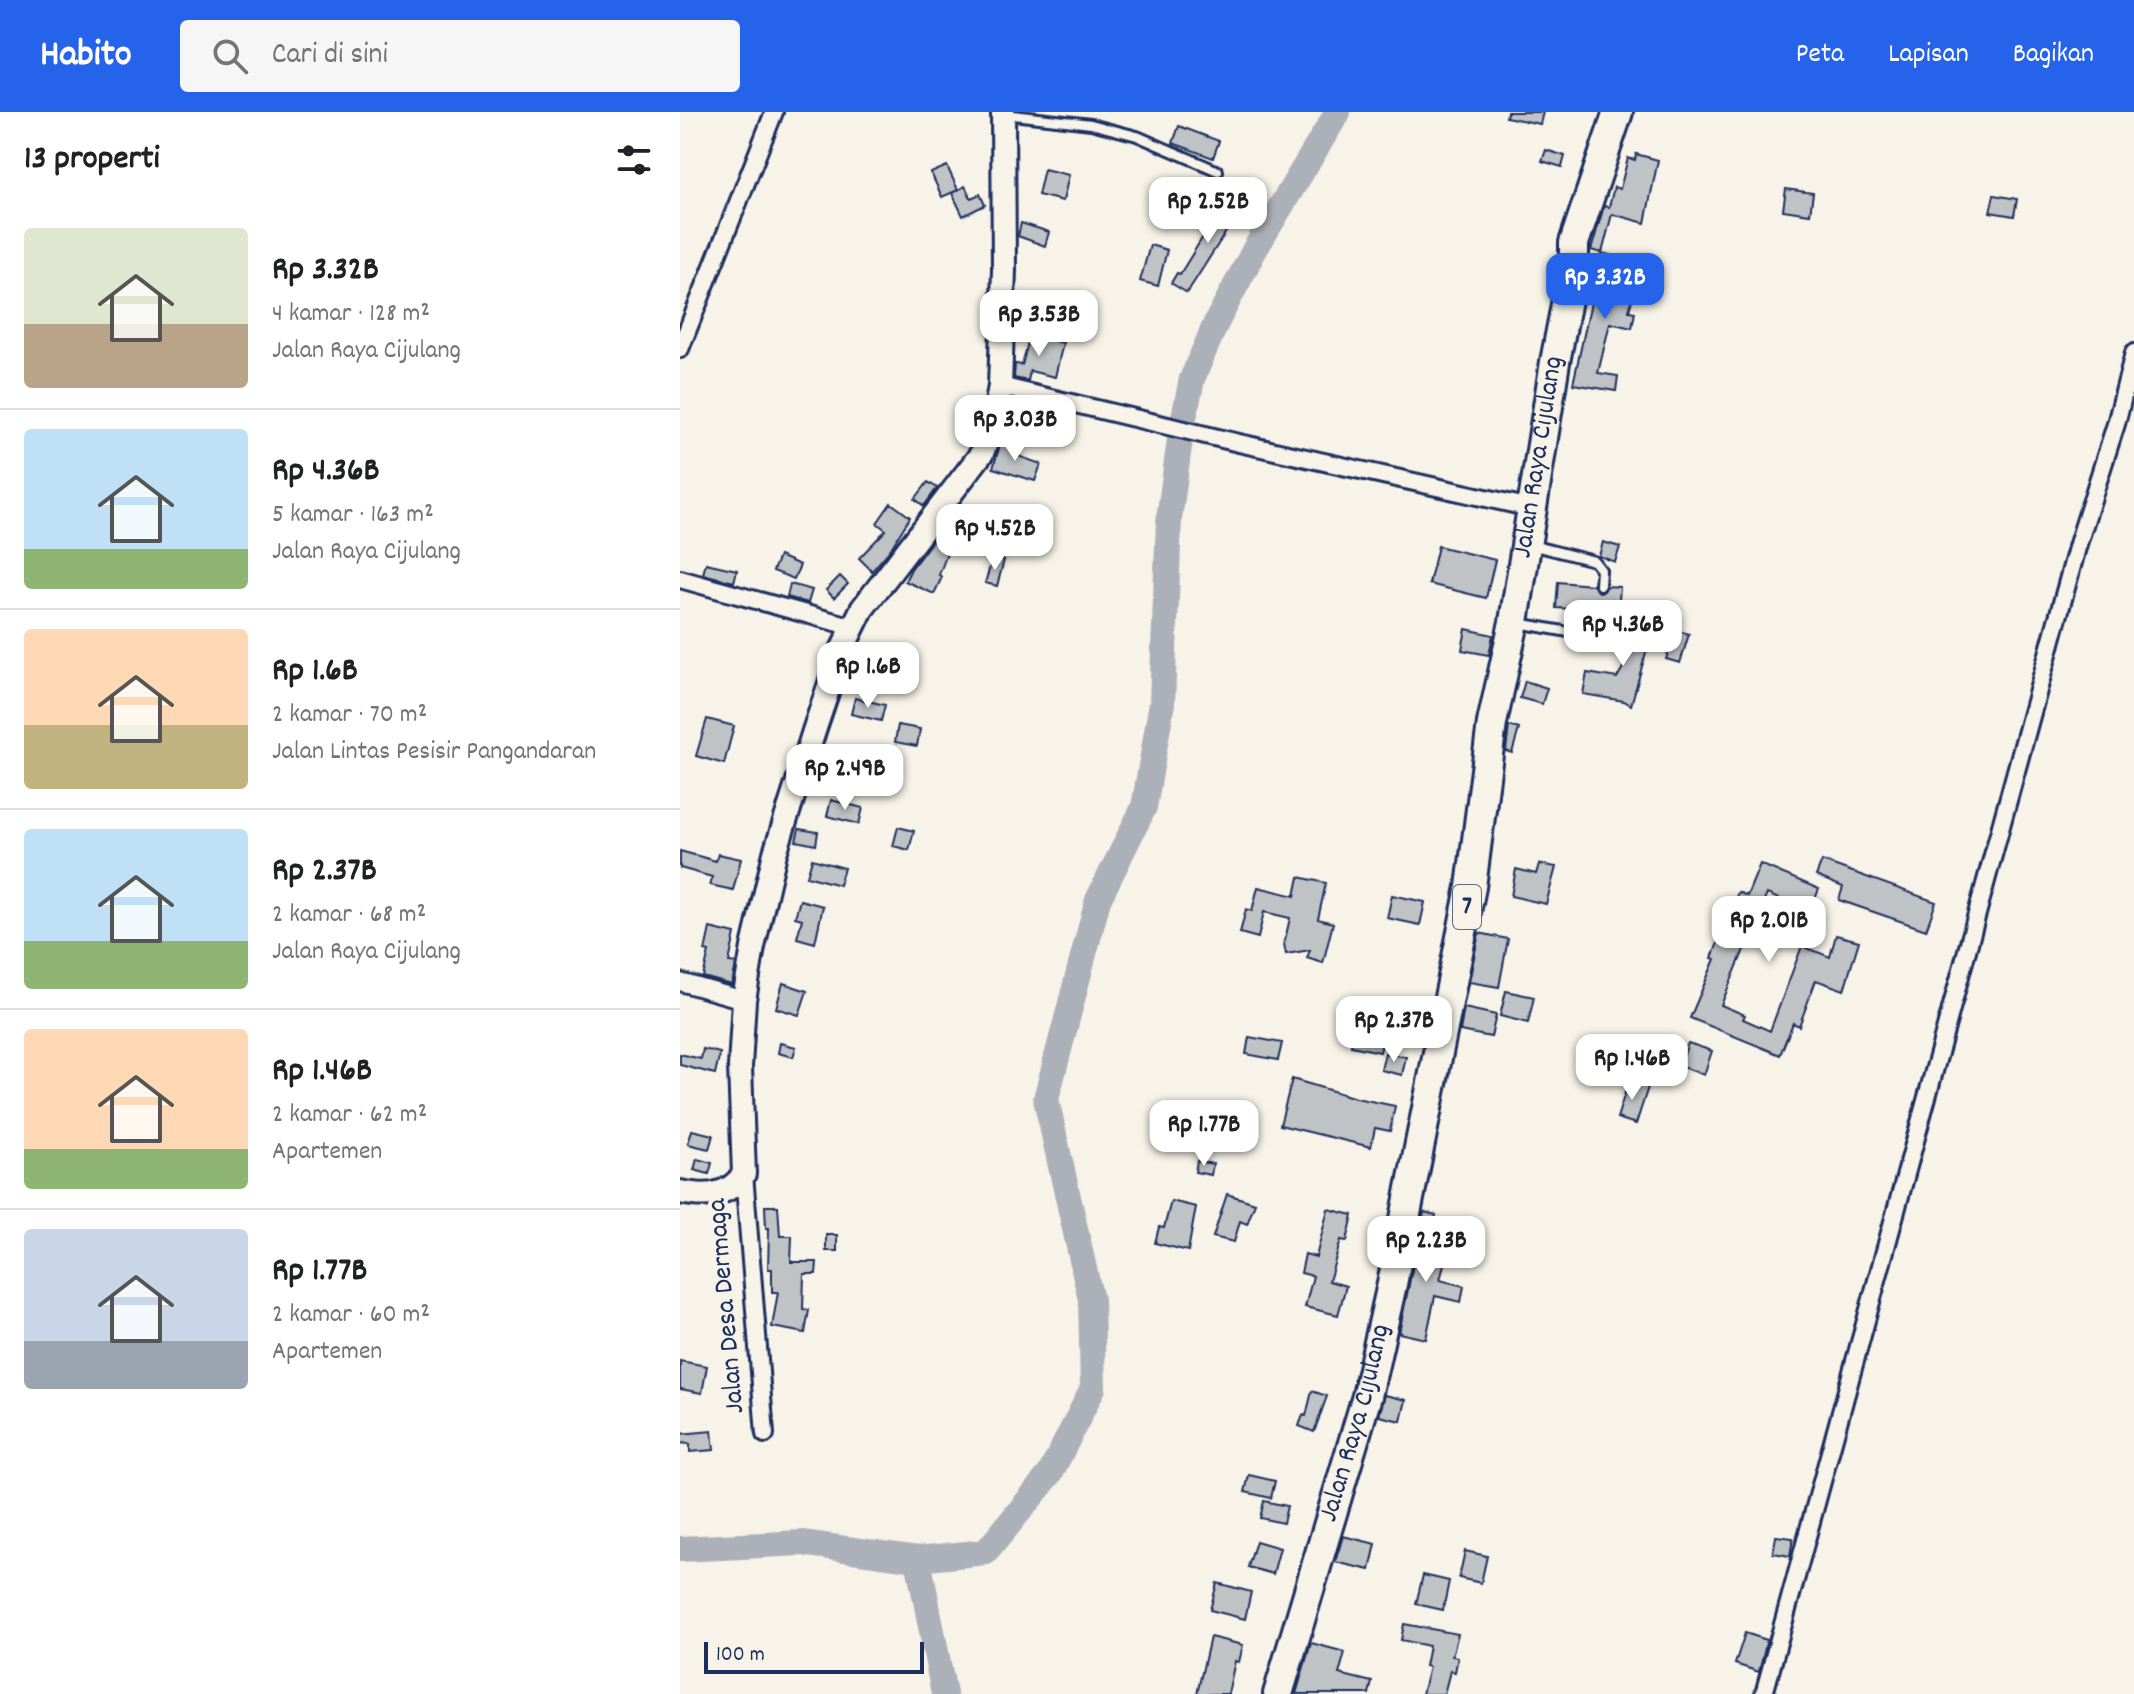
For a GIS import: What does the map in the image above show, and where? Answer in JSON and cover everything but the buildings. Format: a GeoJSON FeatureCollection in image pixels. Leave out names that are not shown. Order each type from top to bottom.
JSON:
{"type":"FeatureCollection","features":[{"type":"Feature","properties":{"kind":"highway","name":"Jalan Raya Cijulang"},"geometry":{"type":"LineString","coordinates":[[1278,1694],[1367,1396],[1392,1284],[1471,887],[1492,723],[1514,622],[1574,263],[1574,243],[1618,112]]}},
{"type":"Feature","properties":{"kind":"street"},"geometry":{"type":"LineString","coordinates":[[680,349],[774,112]]}},
{"type":"Feature","properties":{"kind":"street"},"geometry":{"type":"LineString","coordinates":[[680,1192],[719,1194],[736,1186],[744,1174],[740,1097],[744,1000],[753,947],[775,853],[840,654],[862,609],[982,453],[993,425],[1000,386],[1004,270],[1003,113]]}},
{"type":"Feature","properties":{"kind":"street"},"geometry":{"type":"LineString","coordinates":[[1764,1694],[2078,544],[2116,424],[2134,353]]}},
{"type":"Feature","properties":{"kind":"street"},"geometry":{"type":"LineString","coordinates":[[1000,386],[1531,508]]}},
{"type":"Feature","properties":{"kind":"street"},"geometry":{"type":"LineString","coordinates":[[680,579],[853,627]]}},
{"type":"Feature","properties":{"kind":"street"},"geometry":{"type":"LineString","coordinates":[[680,982],[744,1000]]}},
{"type":"Feature","properties":{"kind":"street","name":"Jalan Desa Dermaga"},"geometry":{"type":"LineString","coordinates":[[744,1174],[765,1434]]}},
{"type":"Feature","properties":{"kind":"lane"},"geometry":{"type":"LineString","coordinates":[[1003,113],[1091,124],[1137,136],[1218,171]]}},
{"type":"Feature","properties":{"kind":"lane"},"geometry":{"type":"LineString","coordinates":[[1527,544],[1594,561],[1601,570],[1600,585]]}},
{"type":"Feature","properties":{"kind":"lane"},"geometry":{"type":"LineString","coordinates":[[1514,622],[1580,634],[1589,631],[1597,611]]}},
{"type":"Feature","properties":{"kind":"waterway"},"geometry":{"type":"LineString","coordinates":[[680,1549],[802,1543],[918,1559],[986,1552],[1050,1474],[1093,1388],[1091,1300],[1046,1099],[1098,900],[1144,807],[1162,703],[1169,519],[1192,379],[1216,323],[1255,249],[1338,112]]}},
{"type":"Feature","properties":{"kind":"waterway"},"geometry":{"type":"LineString","coordinates":[[918,1559],[944,1694]]}}]}
